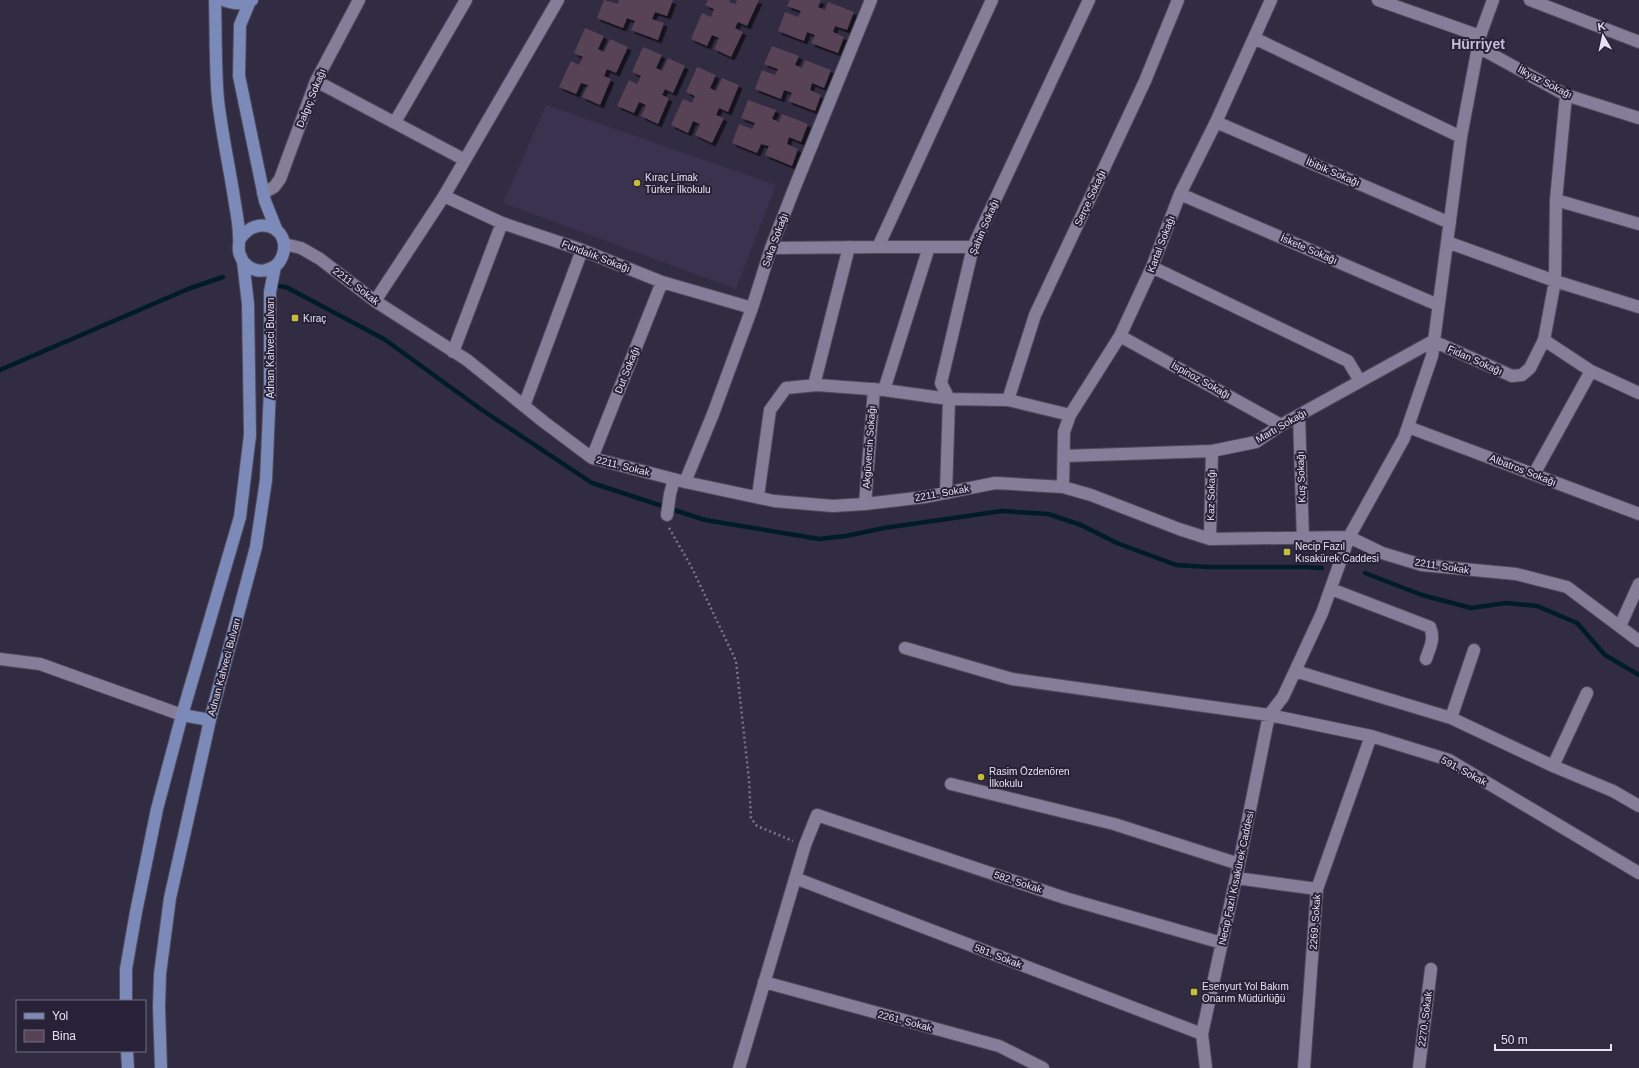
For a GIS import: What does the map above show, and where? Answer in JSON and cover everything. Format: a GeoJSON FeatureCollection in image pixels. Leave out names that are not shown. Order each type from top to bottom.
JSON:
{"type":"FeatureCollection","features":[{"type":"Feature","properties":{"kind":"main road"},"geometry":{"type":"LineString","coordinates":[[215,0],[218,100],[240,239]]}},
{"type":"Feature","properties":{"kind":"main road"},"geometry":{"type":"LineString","coordinates":[[223,0],[241,4],[251,1]]}},
{"type":"Feature","properties":{"kind":"main road"},"geometry":{"type":"LineString","coordinates":[[243,261],[254,270],[262,271],[276,266],[284,253],[284,244],[268,210],[263,193],[239,76],[240,25],[251,1]]}},
{"type":"Feature","properties":{"kind":"main road"},"geometry":{"type":"LineString","coordinates":[[126,1000],[126,969],[157,809],[182,715],[240,517],[250,435],[248,304],[243,261],[238,248],[240,239],[250,228],[257,225],[265,225],[277,231]]}},
{"type":"Feature","properties":{"kind":"main road","name":"Adnan Kahveci Bulvarı"},"geometry":{"type":"LineString","coordinates":[[161,1068],[159,1007],[160,974],[170,898],[210,720],[257,540],[266,480],[270,389],[270,292],[276,266]]}},
{"type":"Feature","properties":{"kind":"main road"},"geometry":{"type":"LineString","coordinates":[[182,715],[210,720]]}},
{"type":"Feature","properties":{"kind":"main road"},"geometry":{"type":"LineString","coordinates":[[127,1052],[128,1068]]}},
{"type":"Feature","properties":{"kind":"street","name":"Dalgıç Sokağı"},"geometry":{"type":"LineString","coordinates":[[263,193],[274,187],[280,179],[316,81],[359,0]]}},
{"type":"Feature","properties":{"kind":"street"},"geometry":{"type":"LineString","coordinates":[[395,122],[466,0]]}},
{"type":"Feature","properties":{"kind":"street","name":"Saka Sokağı"},"geometry":{"type":"LineString","coordinates":[[667,515],[670,494],[680,480],[713,414],[752,308],[771,248],[871,0]]}},
{"type":"Feature","properties":{"kind":"street"},"geometry":{"type":"LineString","coordinates":[[878,248],[992,0]]}},
{"type":"Feature","properties":{"kind":"street","name":"Şahin Sokağı"},"geometry":{"type":"LineString","coordinates":[[946,493],[949,399],[941,383],[973,247],[1089,0]]}},
{"type":"Feature","properties":{"kind":"street","name":"Serçe Sokağı"},"geometry":{"type":"LineString","coordinates":[[1008,400],[1035,315],[1145,81],[1178,0]]}},
{"type":"Feature","properties":{"kind":"street","name":"Kartal Sokağı"},"geometry":{"type":"LineString","coordinates":[[1063,487],[1064,432],[1070,415],[1120,336],[1152,267],[1180,194],[1216,122],[1270,0]]}},
{"type":"Feature","properties":{"kind":"street","name":"İlkyaz Sokağı"},"geometry":{"type":"LineString","coordinates":[[1378,0],[1479,41],[1566,95],[1639,118]]}},
{"type":"Feature","properties":{"kind":"street","name":"Necip Fazıl Kısakürek Caddesi"},"geometry":{"type":"LineString","coordinates":[[1206,1068],[1202,1034],[1239,864],[1269,715],[1283,697],[1322,613],[1349,537],[1404,438],[1432,356],[1460,137],[1479,41],[1493,0]]}},
{"type":"Feature","properties":{"kind":"street"},"geometry":{"type":"LineString","coordinates":[[1530,0],[1639,42]]}},
{"type":"Feature","properties":{"kind":"street"},"geometry":{"type":"LineString","coordinates":[[375,301],[444,196],[555,1]]}},
{"type":"Feature","properties":{"kind":"street"},"geometry":{"type":"LineString","coordinates":[[1254,38],[1460,137]]}},
{"type":"Feature","properties":{"kind":"street"},"geometry":{"type":"LineString","coordinates":[[316,81],[465,160]]}},
{"type":"Feature","properties":{"kind":"street","name":"Fidan Sokağı"},"geometry":{"type":"LineString","coordinates":[[1434,341],[1512,376],[1522,375],[1530,368],[1544,340],[1554,281],[1556,200],[1566,95]]}},
{"type":"Feature","properties":{"kind":"street","name":"İbibik Sokağı"},"geometry":{"type":"LineString","coordinates":[[1216,122],[1450,223]]}},
{"type":"Feature","properties":{"kind":"street","name":"İskete Sokağı"},"geometry":{"type":"LineString","coordinates":[[1180,194],[1438,305]]}},
{"type":"Feature","properties":{"kind":"street","name":"Fundalık Sokağı"},"geometry":{"type":"LineString","coordinates":[[444,196],[502,223],[582,250],[662,282],[752,308]]}},
{"type":"Feature","properties":{"kind":"street"},"geometry":{"type":"LineString","coordinates":[[1556,200],[1639,224]]}},
{"type":"Feature","properties":{"kind":"street"},"geometry":{"type":"LineString","coordinates":[[453,352],[502,223]]}},
{"type":"Feature","properties":{"kind":"street"},"geometry":{"type":"LineString","coordinates":[[1447,242],[1554,281],[1639,307]]}},
{"type":"Feature","properties":{"kind":"street","name":"2211. Sokak"},"geometry":{"type":"LineString","coordinates":[[284,244],[301,248],[320,259],[375,301],[466,360],[592,458],[680,480],[774,500],[833,506],[925,497],[994,483],[1063,487],[1091,494],[1179,529],[1210,539],[1274,537],[1303,539],[1349,537],[1382,553],[1422,565],[1516,574],[1567,587],[1639,641]]}},
{"type":"Feature","properties":{"kind":"street","name":"Akgüvercin Sokağı"},"geometry":{"type":"LineString","coordinates":[[865,504],[879,390],[929,247]]}},
{"type":"Feature","properties":{"kind":"street"},"geometry":{"type":"LineString","coordinates":[[771,248],[973,247]]}},
{"type":"Feature","properties":{"kind":"street"},"geometry":{"type":"LineString","coordinates":[[814,385],[849,248]]}},
{"type":"Feature","properties":{"kind":"street"},"geometry":{"type":"LineString","coordinates":[[524,406],[582,250]]}},
{"type":"Feature","properties":{"kind":"street"},"geometry":{"type":"LineString","coordinates":[[1152,267],[1348,361],[1360,381]]}},
{"type":"Feature","properties":{"kind":"street","name":"Dut Sokağı"},"geometry":{"type":"LineString","coordinates":[[592,458],[662,282]]}},
{"type":"Feature","properties":{"kind":"street","name":"İspinoz Sokağı"},"geometry":{"type":"LineString","coordinates":[[1120,336],[1282,425]]}},
{"type":"Feature","properties":{"kind":"street"},"geometry":{"type":"LineString","coordinates":[[1544,340],[1591,371],[1639,392]]}},
{"type":"Feature","properties":{"kind":"street","name":"Martı Sokağı"},"geometry":{"type":"LineString","coordinates":[[1064,456],[1212,451],[1256,442],[1299,415],[1434,341]]}},
{"type":"Feature","properties":{"kind":"street"},"geometry":{"type":"LineString","coordinates":[[1534,474],[1591,371]]}},
{"type":"Feature","properties":{"kind":"street"},"geometry":{"type":"LineString","coordinates":[[758,496],[770,410],[786,388],[814,385],[879,390],[949,399],[1008,400],[1070,415]]}},
{"type":"Feature","properties":{"kind":"street","name":"Kuş Sokağı"},"geometry":{"type":"LineString","coordinates":[[1299,415],[1303,539]]}},
{"type":"Feature","properties":{"kind":"street","name":"Albatros Sokağı"},"geometry":{"type":"LineString","coordinates":[[1408,426],[1639,514]]}},
{"type":"Feature","properties":{"kind":"street","name":"Kaz Sokağı"},"geometry":{"type":"LineString","coordinates":[[1210,539],[1212,451]]}},
{"type":"Feature","properties":{"kind":"street"},"geometry":{"type":"LineString","coordinates":[[1620,626],[1639,584]]}},
{"type":"Feature","properties":{"kind":"street"},"geometry":{"type":"LineString","coordinates":[[1331,589],[1430,627],[1433,634],[1426,659]]}},
{"type":"Feature","properties":{"kind":"street","name":"591. Sokak"},"geometry":{"type":"LineString","coordinates":[[905,648],[1012,678],[1269,715],[1371,736],[1449,760],[1639,873]]}},
{"type":"Feature","properties":{"kind":"street"},"geometry":{"type":"LineString","coordinates":[[1451,718],[1474,650]]}},
{"type":"Feature","properties":{"kind":"street"},"geometry":{"type":"LineString","coordinates":[[0,659],[40,664],[182,715]]}},
{"type":"Feature","properties":{"kind":"street"},"geometry":{"type":"LineString","coordinates":[[1295,671],[1451,718],[1553,766],[1613,791],[1639,806]]}},
{"type":"Feature","properties":{"kind":"street"},"geometry":{"type":"LineString","coordinates":[[1553,766],[1587,693]]}},
{"type":"Feature","properties":{"kind":"street","name":"2269. Sokak"},"geometry":{"type":"LineString","coordinates":[[1304,1068],[1317,889],[1371,736]]}},
{"type":"Feature","properties":{"kind":"street"},"geometry":{"type":"LineString","coordinates":[[951,784],[1114,824],[1239,864]]}},
{"type":"Feature","properties":{"kind":"street","name":"582. Sokak"},"geometry":{"type":"LineString","coordinates":[[804,845],[817,815],[1065,898],[1222,943]]}},
{"type":"Feature","properties":{"kind":"street"},"geometry":{"type":"LineString","coordinates":[[740,1068],[804,845]]}},
{"type":"Feature","properties":{"kind":"street","name":"581. Sokak"},"geometry":{"type":"LineString","coordinates":[[795,878],[1202,1034]]}},
{"type":"Feature","properties":{"kind":"street"},"geometry":{"type":"LineString","coordinates":[[1236,878],[1317,889]]}},
{"type":"Feature","properties":{"kind":"street","name":"2270. Sokak"},"geometry":{"type":"LineString","coordinates":[[1419,1068],[1432,969]]}},
{"type":"Feature","properties":{"kind":"street","name":"2261. Sokak"},"geometry":{"type":"LineString","coordinates":[[764,982],[999,1046],[1043,1068]]}},
{"type":"Feature","properties":{"kind":"path"},"geometry":{"type":"LineString","coordinates":[[667,515],[668,526],[691,566],[736,661],[749,780],[751,818],[757,826],[804,845]]}},
{"type":"Feature","properties":{"kind":"shaded area"},"geometry":{"type":"Polygon","coordinates":[[[546,105],[776,185],[736,289],[503,203],[546,105]]]}},
{"type":"Feature","properties":{"kind":"building"},"geometry":{"type":"Polygon","coordinates":[[[604,0],[618,4],[619,0],[673,0],[667,16],[655,12],[652,19],[664,23],[658,40],[631,30],[635,21],[627,18],[623,28],[597,18],[604,0]]]}},
{"type":"Feature","properties":{"kind":"building"},"geometry":{"type":"Polygon","coordinates":[[[708,0],[730,0],[729,2],[735,4],[737,0],[759,0],[747,26],[738,22],[735,28],[743,32],[731,57],[714,49],[719,38],[712,35],[707,46],[691,39],[702,13],[711,17],[714,9],[705,5],[708,0]]]}},
{"type":"Feature","properties":{"kind":"building"},"geometry":{"type":"Polygon","coordinates":[[[790,0],[821,0],[818,7],[825,10],[828,2],[854,12],[847,30],[835,26],[833,32],[844,37],[838,53],[811,43],[815,35],[807,32],[804,41],[778,31],[785,12],[798,17],[801,11],[787,6],[790,0]]]}},
{"type":"Feature","properties":{"kind":"building"},"geometry":{"type":"Polygon","coordinates":[[[585,28],[604,36],[598,49],[604,52],[610,39],[628,47],[616,73],[607,69],[604,76],[611,79],[600,105],[582,97],[588,85],[581,83],[576,94],[559,87],[571,61],[579,65],[583,57],[574,53],[585,28]]]}},
{"type":"Feature","properties":{"kind":"building"},"geometry":{"type":"Polygon","coordinates":[[[772,46],[799,56],[795,65],[802,68],[805,60],[831,70],[824,88],[812,83],[810,90],[821,95],[815,111],[788,101],[792,93],[790,92],[784,90],[781,99],[755,89],[762,70],[775,75],[778,69],[764,64],[772,46]]]}},
{"type":"Feature","properties":{"kind":"building"},"geometry":{"type":"Polygon","coordinates":[[[643,47],[662,55],[656,68],[662,71],[668,58],[685,66],[673,93],[665,89],[662,95],[669,98],[658,124],[641,116],[646,105],[639,102],[634,113],[617,106],[629,80],[637,84],[641,76],[632,72],[643,47]]]}},
{"type":"Feature","properties":{"kind":"building"},"geometry":{"type":"Polygon","coordinates":[[[697,67],[716,75],[710,88],[716,91],[722,78],[739,85],[728,112],[719,108],[716,115],[724,118],[712,143],[695,135],[700,124],[693,121],[688,133],[671,125],[683,99],[692,103],[695,96],[686,92],[697,67]]]}},
{"type":"Feature","properties":{"kind":"building"},"geometry":{"type":"Polygon","coordinates":[[[748,100],[776,110],[772,119],[779,122],[782,114],[808,124],[801,142],[789,137],[787,144],[798,149],[792,166],[765,155],[769,146],[761,144],[757,153],[732,143],[739,124],[752,129],[755,123],[741,118],[748,100]]]}},
{"type":"Feature","properties":{"kind":"waterway"},"geometry":{"type":"LineString","coordinates":[[0,370],[188,289],[223,277]]}},
{"type":"Feature","properties":{"kind":"waterway"},"geometry":{"type":"LineString","coordinates":[[272,285],[286,287],[384,339],[482,410],[592,483],[705,520],[819,539],[1002,511],[1048,514],[1081,525],[1117,543],[1176,565],[1209,567],[1322,568]]}},
{"type":"Feature","properties":{"kind":"waterway"},"geometry":{"type":"LineString","coordinates":[[1365,573],[1422,595],[1471,608],[1506,603],[1537,606],[1577,623],[1605,655],[1639,675]]}},
{"type":"Feature","properties":{"kind":"place","name":"Kıraç Limak Türker İlkokulu"},"geometry":{"type":"Point","coordinates":[637,183]}},
{"type":"Feature","properties":{"kind":"place","name":"Kıraç"},"geometry":{"type":"Point","coordinates":[295,318]}},
{"type":"Feature","properties":{"kind":"place","name":"Necip Fazıl Kısakürek Caddesi"},"geometry":{"type":"Point","coordinates":[1287,552]}},
{"type":"Feature","properties":{"kind":"place","name":"Rasim Özdenören İlkokulu"},"geometry":{"type":"Point","coordinates":[981,777]}},
{"type":"Feature","properties":{"kind":"place","name":"Esenyurt Yol Bakım Onarım Müdürlüğü"},"geometry":{"type":"Point","coordinates":[1194,992]}},
{"type":"Feature","properties":{"kind":"district","name":"Hürriyet"},"geometry":{"type":"Point","coordinates":[1478,44]}}]}
